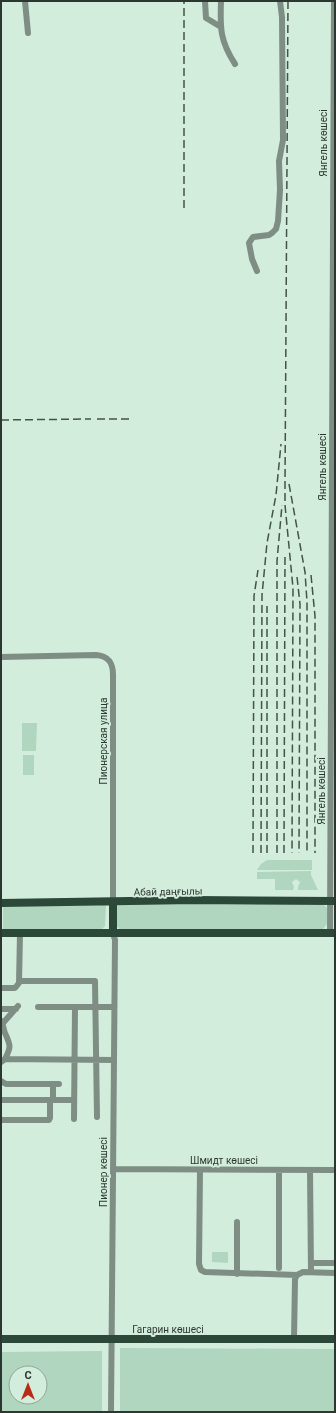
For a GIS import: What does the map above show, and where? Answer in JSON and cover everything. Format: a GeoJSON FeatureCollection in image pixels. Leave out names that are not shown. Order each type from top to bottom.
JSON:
{"type":"FeatureCollection","features":[{"type":"Feature","properties":{"kind":"main road","name":"Абай даңғылы"},"geometry":{"type":"LineString","coordinates":[[1,903],[194,900],[333,901]]}},
{"type":"Feature","properties":{"kind":"main road","name":"Пионерская улица"},"geometry":{"type":"LineString","coordinates":[[113,902],[113,932]]}},
{"type":"Feature","properties":{"kind":"main road"},"geometry":{"type":"LineString","coordinates":[[1,933],[332,933]]}},
{"type":"Feature","properties":{"kind":"main road","name":"Гагарин көшесі"},"geometry":{"type":"LineString","coordinates":[[1,1339],[335,1339]]}},
{"type":"Feature","properties":{"kind":"street"},"geometry":{"type":"LineString","coordinates":[[25,1],[28,33]]}},
{"type":"Feature","properties":{"kind":"street"},"geometry":{"type":"LineString","coordinates":[[205,1],[206,18],[221,27]]}},
{"type":"Feature","properties":{"kind":"street"},"geometry":{"type":"LineString","coordinates":[[221,1],[221,27],[223,42],[235,64]]}},
{"type":"Feature","properties":{"kind":"street"},"geometry":{"type":"LineString","coordinates":[[257,270],[249,247],[251,238],[272,233],[276,229],[278,221],[280,190],[279,161],[283,140],[282,17],[280,1]]}},
{"type":"Feature","properties":{"kind":"street","name":"Янгель көшесі"},"geometry":{"type":"LineString","coordinates":[[332,933],[334,1]]}},
{"type":"Feature","properties":{"kind":"street","name":"Пионерская улица"},"geometry":{"type":"LineString","coordinates":[[1,657],[96,655],[106,657],[112,664],[114,682],[113,902]]}},
{"type":"Feature","properties":{"kind":"street","name":"Пионер көшесі"},"geometry":{"type":"LineString","coordinates":[[111,1412],[114,1060],[113,932]]}},
{"type":"Feature","properties":{"kind":"street"},"geometry":{"type":"LineString","coordinates":[[1,988],[15,988],[19,981],[20,933]]}},
{"type":"Feature","properties":{"kind":"street"},"geometry":{"type":"LineString","coordinates":[[19,981],[95,981],[97,1117]]}},
{"type":"Feature","properties":{"kind":"street"},"geometry":{"type":"LineString","coordinates":[[38,1006],[114,1006]]}},
{"type":"Feature","properties":{"kind":"street"},"geometry":{"type":"LineString","coordinates":[[74,1119],[75,1006]]}},
{"type":"Feature","properties":{"kind":"street"},"geometry":{"type":"LineString","coordinates":[[1,1009],[17,1007],[2,1022],[3,1034],[10,1043],[10,1050],[3,1058]]}},
{"type":"Feature","properties":{"kind":"street"},"geometry":{"type":"LineString","coordinates":[[3,1058],[75,1061],[114,1060]]}},
{"type":"Feature","properties":{"kind":"street"},"geometry":{"type":"LineString","coordinates":[[1,1082],[6,1084],[56,1084],[49,1120],[1,1120]]}},
{"type":"Feature","properties":{"kind":"street"},"geometry":{"type":"LineString","coordinates":[[1,1100],[74,1100]]}},
{"type":"Feature","properties":{"kind":"street","name":"Шмидт көшесі"},"geometry":{"type":"LineString","coordinates":[[113,1169],[335,1170]]}},
{"type":"Feature","properties":{"kind":"street"},"geometry":{"type":"LineString","coordinates":[[200,1170],[199,1268],[201,1270],[205,1272],[237,1274],[297,1274],[303,1272],[335,1273]]}},
{"type":"Feature","properties":{"kind":"street"},"geometry":{"type":"LineString","coordinates":[[279,1170],[279,1268]]}},
{"type":"Feature","properties":{"kind":"street"},"geometry":{"type":"LineString","coordinates":[[310,1170],[311,1272]]}},
{"type":"Feature","properties":{"kind":"street"},"geometry":{"type":"LineString","coordinates":[[237,1222],[237,1274]]}},
{"type":"Feature","properties":{"kind":"street"},"geometry":{"type":"LineString","coordinates":[[312,1263],[335,1263]]}},
{"type":"Feature","properties":{"kind":"street"},"geometry":{"type":"LineString","coordinates":[[294,1339],[295,1279],[297,1274]]}},
{"type":"Feature","properties":{"kind":"green space"},"geometry":{"type":"Polygon","coordinates":[[[22,723],[37,723],[36,751],[22,751],[22,723]]]}},
{"type":"Feature","properties":{"kind":"green space"},"geometry":{"type":"Polygon","coordinates":[[[23,755],[34,755],[34,775],[23,775],[23,755]]]}},
{"type":"Feature","properties":{"kind":"green space"},"geometry":{"type":"Polygon","coordinates":[[[267,860],[312,860],[312,870],[257,870],[261,864],[267,860]]]}},
{"type":"Feature","properties":{"kind":"green space"},"geometry":{"type":"Polygon","coordinates":[[[311,871],[311,875],[318,890],[298,890],[300,882],[296,879],[292,882],[294,887],[293,890],[275,890],[275,879],[257,879],[257,872],[311,871]]]}},
{"type":"Feature","properties":{"kind":"green space"},"geometry":{"type":"Polygon","coordinates":[[[119,903],[323,904],[327,908],[327,924],[323,929],[121,930],[116,926],[116,906],[119,903]]]}},
{"type":"Feature","properties":{"kind":"green space"},"geometry":{"type":"Polygon","coordinates":[[[103,904],[106,906],[105,926],[101,930],[3,930],[3,905],[103,904]]]}},
{"type":"Feature","properties":{"kind":"green space"},"geometry":{"type":"Polygon","coordinates":[[[212,1252],[228,1252],[228,1263],[212,1262],[212,1252]]]}},
{"type":"Feature","properties":{"kind":"green space"},"geometry":{"type":"Polygon","coordinates":[[[120,1348],[335,1349],[335,1412],[120,1412],[120,1348]]]}},
{"type":"Feature","properties":{"kind":"green space"},"geometry":{"type":"Polygon","coordinates":[[[102,1351],[102,1412],[1,1412],[1,1352],[102,1351]]]}},
{"type":"Feature","properties":{"kind":"railway"},"geometry":{"type":"LineString","coordinates":[[184,1],[184,208]]}},
{"type":"Feature","properties":{"kind":"railway"},"geometry":{"type":"LineString","coordinates":[[288,1],[285,505],[293,588],[292,853]]}},
{"type":"Feature","properties":{"kind":"railway"},"geometry":{"type":"LineString","coordinates":[[1,420],[91,419]]}},
{"type":"Feature","properties":{"kind":"railway"},"geometry":{"type":"LineString","coordinates":[[97,419],[129,419]]}},
{"type":"Feature","properties":{"kind":"railway"},"geometry":{"type":"LineString","coordinates":[[261,853],[262,595],[267,543],[276,495],[281,444]]}},
{"type":"Feature","properties":{"kind":"railway"},"geometry":{"type":"LineString","coordinates":[[289,484],[305,572],[307,602],[307,853]]}},
{"type":"Feature","properties":{"kind":"railway"},"geometry":{"type":"LineString","coordinates":[[277,853],[277,561],[282,505]]}},
{"type":"Feature","properties":{"kind":"railway"},"geometry":{"type":"LineString","coordinates":[[284,853],[285,553]]}},
{"type":"Feature","properties":{"kind":"railway"},"geometry":{"type":"LineString","coordinates":[[253,853],[254,596],[258,570]]}},
{"type":"Feature","properties":{"kind":"railway"},"geometry":{"type":"LineString","coordinates":[[311,575],[315,616],[315,853]]}},
{"type":"Feature","properties":{"kind":"railway"},"geometry":{"type":"LineString","coordinates":[[297,577],[300,604],[299,853]]}},
{"type":"Feature","properties":{"kind":"railway"},"geometry":{"type":"LineString","coordinates":[[267,606],[267,853]]}}]}
